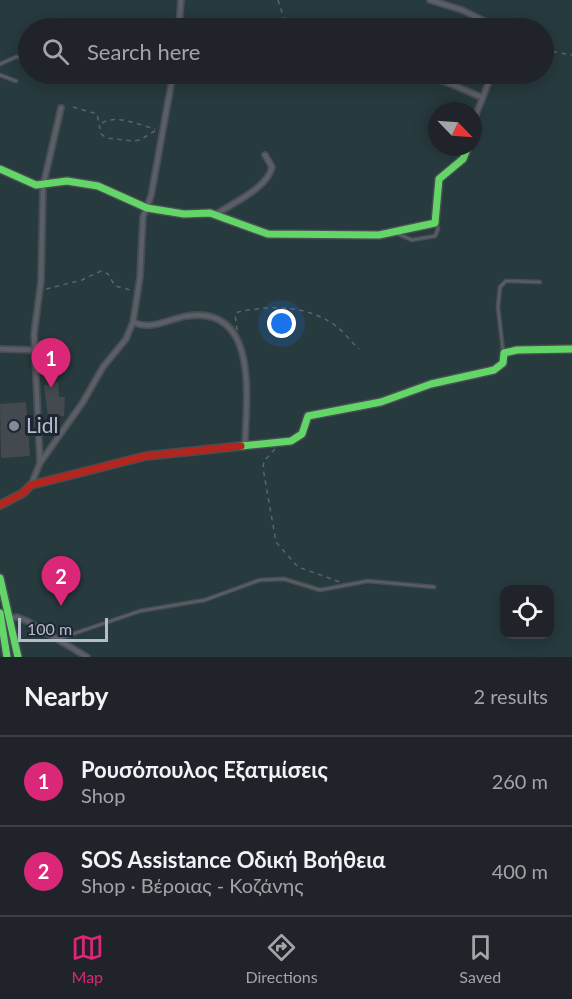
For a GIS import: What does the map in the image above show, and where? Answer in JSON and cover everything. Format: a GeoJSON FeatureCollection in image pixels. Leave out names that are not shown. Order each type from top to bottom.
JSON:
{"type":"FeatureCollection","features":[{"type":"Feature","properties":{"kind":"street"},"geometry":{"type":"LineString","coordinates":[[180,18],[181,0]]}},
{"type":"Feature","properties":{"kind":"street"},"geometry":{"type":"LineString","coordinates":[[430,0],[478,18]]}},
{"type":"Feature","properties":{"kind":"street"},"geometry":{"type":"LineString","coordinates":[[0,505],[23,493],[31,485],[40,464],[83,402],[103,367],[126,339],[133,322],[138,291],[143,217],[152,196],[159,128],[170,84]]}},
{"type":"Feature","properties":{"kind":"street"},"geometry":{"type":"LineString","coordinates":[[449,84],[481,97]]}},
{"type":"Feature","properties":{"kind":"street"},"geometry":{"type":"LineString","coordinates":[[479,102],[487,84]]}},
{"type":"Feature","properties":{"kind":"street"},"geometry":{"type":"LineString","coordinates":[[40,464],[34,314],[40,290],[43,186],[61,108]]}},
{"type":"Feature","properties":{"kind":"street"},"geometry":{"type":"LineString","coordinates":[[215,214],[261,184],[269,176],[272,168],[265,155]]}},
{"type":"Feature","properties":{"kind":"street"},"geometry":{"type":"LineString","coordinates":[[0,169],[26,182],[43,186],[68,181],[98,186],[147,208],[184,214],[215,214],[268,234],[379,235],[435,223],[439,178],[465,156]]}},
{"type":"Feature","properties":{"kind":"street"},"geometry":{"type":"LineString","coordinates":[[133,322],[148,326],[188,316],[201,317],[218,321],[237,335],[244,367],[245,445]]}},
{"type":"Feature","properties":{"kind":"street"},"geometry":{"type":"LineString","coordinates":[[31,485],[146,456],[298,439],[304,430],[308,416],[381,402],[431,384],[494,370],[502,363],[504,354],[517,350],[572,349]]}},
{"type":"Feature","properties":{"kind":"street"},"geometry":{"type":"LineString","coordinates":[[0,350],[34,350]]}},
{"type":"Feature","properties":{"kind":"street"},"geometry":{"type":"LineString","coordinates":[[0,578],[11,618],[18,657]]}},
{"type":"Feature","properties":{"kind":"street"},"geometry":{"type":"LineString","coordinates":[[1,617],[8,657]]}},
{"type":"Feature","properties":{"kind":"street"},"geometry":{"type":"LineString","coordinates":[[11,618],[22,619],[87,657]]}},
{"type":"Feature","properties":{"kind":"lane"},"geometry":{"type":"LineString","coordinates":[[0,64],[18,57]]}},
{"type":"Feature","properties":{"kind":"lane"},"geometry":{"type":"LineString","coordinates":[[0,75],[16,81]]}},
{"type":"Feature","properties":{"kind":"lane"},"geometry":{"type":"LineString","coordinates":[[394,232],[417,241],[435,236],[438,229],[435,223]]}},
{"type":"Feature","properties":{"kind":"lane"},"geometry":{"type":"LineString","coordinates":[[504,354],[500,340],[498,307],[500,287],[506,282],[540,282]]}},
{"type":"Feature","properties":{"kind":"lane"},"geometry":{"type":"LineString","coordinates":[[58,639],[140,611],[205,600],[260,580],[284,579],[320,590],[368,581],[434,587]]}},
{"type":"Feature","properties":{"kind":"path"},"geometry":{"type":"LineString","coordinates":[[278,0],[284,18]]}},
{"type":"Feature","properties":{"kind":"path"},"geometry":{"type":"LineString","coordinates":[[554,52],[572,55]]}},
{"type":"Feature","properties":{"kind":"path"},"geometry":{"type":"LineString","coordinates":[[73,107],[97,114],[103,136],[114,140],[140,140],[159,128]]}},
{"type":"Feature","properties":{"kind":"path"},"geometry":{"type":"LineString","coordinates":[[101,124],[108,120],[130,121],[159,128]]}},
{"type":"Feature","properties":{"kind":"path"},"geometry":{"type":"LineString","coordinates":[[40,290],[82,280],[101,271],[108,274],[115,286],[138,291]]}},
{"type":"Feature","properties":{"kind":"path"},"geometry":{"type":"LineString","coordinates":[[237,335],[236,315],[238,312],[300,309],[312,311],[337,327],[359,349]]}},
{"type":"Feature","properties":{"kind":"path"},"geometry":{"type":"LineString","coordinates":[[278,442],[264,461],[263,468],[276,542],[298,567],[346,585]]}},
{"type":"Feature","properties":{"kind":"green space"},"geometry":{"type":"Polygon","coordinates":[[[0,0],[572,0],[572,657],[0,657],[0,0]]]}},
{"type":"Feature","properties":{"kind":"building"},"geometry":{"type":"Polygon","coordinates":[[[52,382],[58,382],[59,397],[65,397],[64,416],[48,417],[44,385],[52,385],[52,382]]]}},
{"type":"Feature","properties":{"kind":"building","name":"Lidl"},"geometry":{"type":"Polygon","coordinates":[[[26,402],[30,456],[1,458],[0,404],[26,402]]]}},
{"type":"Feature","properties":{"kind":"traffic: fast"},"geometry":{"type":"LineString","coordinates":[[0,169],[36,185],[67,181],[98,186],[147,208],[184,214],[210,213],[268,234],[379,235],[435,223],[439,179],[464,156]]}},
{"type":"Feature","properties":{"kind":"traffic: fast"},"geometry":{"type":"LineString","coordinates":[[241,446],[291,441],[302,434],[308,416],[381,402],[431,384],[494,370],[503,363],[504,353],[517,350],[572,349]]}},
{"type":"Feature","properties":{"kind":"traffic: fast"},"geometry":{"type":"LineString","coordinates":[[0,578],[18,657]]}},
{"type":"Feature","properties":{"kind":"traffic: fast"},"geometry":{"type":"LineString","coordinates":[[0,613],[7,657]]}},
{"type":"Feature","properties":{"kind":"traffic: jam"},"geometry":{"type":"LineString","coordinates":[[0,505],[23,493],[31,485],[146,456],[241,446]]}},
{"type":"Feature","properties":{"kind":"place","name":"Ρουσόπουλος Εξατμίσεις"},"geometry":{"type":"Point","coordinates":[51,388]}},
{"type":"Feature","properties":{"kind":"place","name":"Lidl"},"geometry":{"type":"Point","coordinates":[14,426]}},
{"type":"Feature","properties":{"kind":"place","name":"SOS Assistance Οδική Βοήθεια"},"geometry":{"type":"Point","coordinates":[61,606]}}]}
